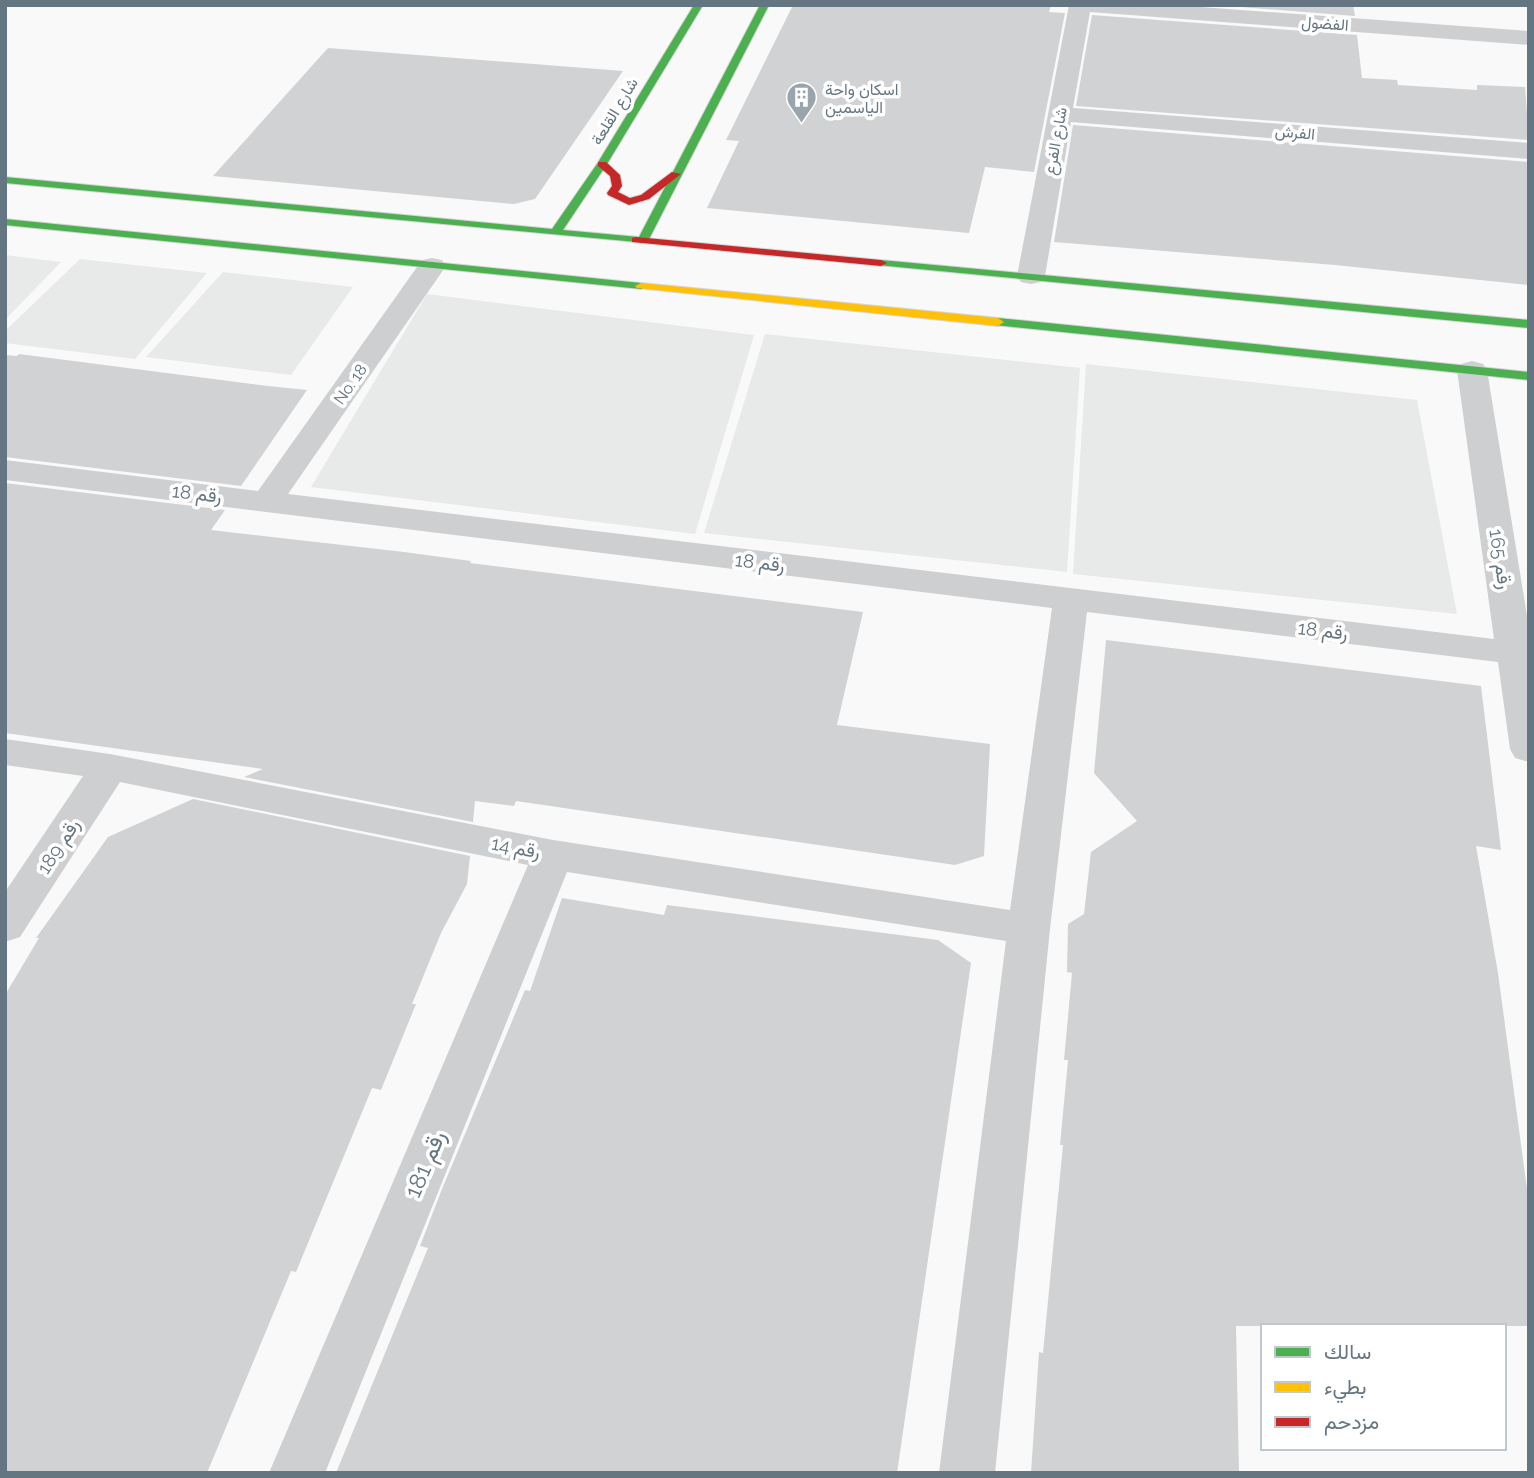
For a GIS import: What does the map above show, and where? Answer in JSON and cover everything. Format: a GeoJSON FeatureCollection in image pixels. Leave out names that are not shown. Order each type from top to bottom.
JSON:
{"type":"FeatureCollection","features":[{"type":"Feature","properties":{"kind":"street","name":"شارع القلعة"},"geometry":{"type":"LineString","coordinates":[[555,233],[602,164],[699,5]]}},
{"type":"Feature","properties":{"kind":"street"},"geometry":{"type":"LineString","coordinates":[[643,241],[765,5]]}},
{"type":"Feature","properties":{"kind":"street","name":"الفضول"},"geometry":{"type":"LineString","coordinates":[[1080,5],[1529,38]]}},
{"type":"Feature","properties":{"kind":"street","name":"شارع الفرع"},"geometry":{"type":"LineString","coordinates":[[1031,276],[1080,5]]}},
{"type":"Feature","properties":{"kind":"street","name":"الفرش"},"geometry":{"type":"LineString","coordinates":[[1060,114],[1529,151]]}},
{"type":"Feature","properties":{"kind":"street"},"geometry":{"type":"LineString","coordinates":[[602,164],[615,175],[617,186],[612,193],[619,200],[628,203],[643,201],[658,186],[679,172]]}},
{"type":"Feature","properties":{"kind":"street"},"geometry":{"type":"LineString","coordinates":[[5,180],[1529,324]]}},
{"type":"Feature","properties":{"kind":"street"},"geometry":{"type":"LineString","coordinates":[[5,222],[1529,376]]}},
{"type":"Feature","properties":{"kind":"street","name":"No. 18"},"geometry":{"type":"LineString","coordinates":[[267,501],[432,266]]}},
{"type":"Feature","properties":{"kind":"street","name":"رقم 165"},"geometry":{"type":"LineString","coordinates":[[1472,370],[1529,748]]}},
{"type":"Feature","properties":{"kind":"street","name":"رقم 18"},"geometry":{"type":"LineString","coordinates":[[5,470],[1515,653]]}},
{"type":"Feature","properties":{"kind":"street"},"geometry":{"type":"LineString","coordinates":[[967,1473],[1029,929],[1071,600]]}},
{"type":"Feature","properties":{"kind":"street","name":"رقم 14"},"geometry":{"type":"LineString","coordinates":[[5,752],[110,767],[553,855],[1029,929]]}},
{"type":"Feature","properties":{"kind":"street","name":"رقم 189"},"geometry":{"type":"LineString","coordinates":[[5,926],[110,767]]}},
{"type":"Feature","properties":{"kind":"street","name":"رقم 181"},"geometry":{"type":"LineString","coordinates":[[297,1473],[553,855]]}},
{"type":"Feature","properties":{"kind":"shaded area"},"geometry":{"type":"Polygon","coordinates":[[[5,255],[61,262],[5,320],[5,255]]]}},
{"type":"Feature","properties":{"kind":"shaded area"},"geometry":{"type":"Polygon","coordinates":[[[80,259],[207,273],[135,359],[5,343],[5,331],[80,259]]]}},
{"type":"Feature","properties":{"kind":"shaded area"},"geometry":{"type":"Polygon","coordinates":[[[223,272],[353,287],[291,375],[146,357],[223,272]]]}},
{"type":"Feature","properties":{"kind":"shaded area"},"geometry":{"type":"Polygon","coordinates":[[[427,294],[754,335],[695,534],[311,487],[427,294]]]}},
{"type":"Feature","properties":{"kind":"shaded area"},"geometry":{"type":"Polygon","coordinates":[[[765,334],[1080,368],[1067,572],[704,533],[765,334]]]}},
{"type":"Feature","properties":{"kind":"shaded area"},"geometry":{"type":"Polygon","coordinates":[[[1086,364],[1417,400],[1457,614],[1073,574],[1086,364]]]}},
{"type":"Feature","properties":{"kind":"building"},"geometry":{"type":"Polygon","coordinates":[[[793,5],[1051,5],[1049,12],[1065,13],[1034,172],[985,167],[969,233],[707,208],[739,141],[726,140],[793,5]]]}},
{"type":"Feature","properties":{"kind":"building"},"geometry":{"type":"Polygon","coordinates":[[[1216,5],[1353,5],[1355,16],[1216,5]]]}},
{"type":"Feature","properties":{"kind":"building"},"geometry":{"type":"Polygon","coordinates":[[[1092,15],[1357,35],[1362,78],[1397,80],[1398,85],[1477,90],[1477,85],[1525,87],[1529,140],[1076,106],[1092,15]]]}},
{"type":"Feature","properties":{"kind":"building"},"geometry":{"type":"Polygon","coordinates":[[[328,48],[623,71],[535,199],[514,204],[213,176],[328,48]]]}},
{"type":"Feature","properties":{"kind":"building"},"geometry":{"type":"Polygon","coordinates":[[[1073,125],[1529,162],[1529,285],[1335,265],[1054,242],[1073,125]]]}},
{"type":"Feature","properties":{"kind":"building"},"geometry":{"type":"Polygon","coordinates":[[[19,354],[307,390],[241,486],[5,457],[5,355],[19,354]]]}},
{"type":"Feature","properties":{"kind":"building"},"geometry":{"type":"Polygon","coordinates":[[[5,483],[225,510],[211,530],[404,552],[471,561],[470,563],[863,612],[837,725],[990,744],[984,856],[955,865],[516,801],[514,806],[475,801],[473,822],[244,777],[263,769],[5,733],[5,483]]]}},
{"type":"Feature","properties":{"kind":"building"},"geometry":{"type":"Polygon","coordinates":[[[1106,640],[1481,686],[1501,850],[1476,846],[1498,973],[1529,1204],[1529,1326],[1236,1326],[1239,1473],[1031,1473],[1039,1352],[1043,1353],[1063,1145],[1060,1145],[1068,1060],[1064,1060],[1072,973],[1067,972],[1068,924],[1084,914],[1091,852],[1137,821],[1094,773],[1106,640]]]}},
{"type":"Feature","properties":{"kind":"building"},"geometry":{"type":"Polygon","coordinates":[[[193,799],[470,856],[467,884],[441,933],[381,1090],[372,1088],[296,1272],[291,1271],[207,1473],[5,1473],[5,995],[39,938],[36,938],[108,837],[193,799]]]}},
{"type":"Feature","properties":{"kind":"building"},"geometry":{"type":"Polygon","coordinates":[[[562,898],[664,915],[667,905],[938,940],[971,963],[897,1473],[336,1473],[428,1248],[420,1246],[442,1189],[525,990],[530,991],[562,898]]]}},
{"type":"Feature","properties":{"kind":"traffic: fast"},"geometry":{"type":"LineString","coordinates":[[555,233],[602,164],[699,5]]}},
{"type":"Feature","properties":{"kind":"traffic: fast"},"geometry":{"type":"LineString","coordinates":[[643,241],[765,5]]}},
{"type":"Feature","properties":{"kind":"traffic: fast"},"geometry":{"type":"LineString","coordinates":[[5,180],[636,240]]}},
{"type":"Feature","properties":{"kind":"traffic: fast"},"geometry":{"type":"LineString","coordinates":[[5,222],[641,286]]}},
{"type":"Feature","properties":{"kind":"traffic: fast"},"geometry":{"type":"LineString","coordinates":[[881,263],[1529,324]]}},
{"type":"Feature","properties":{"kind":"traffic: fast"},"geometry":{"type":"LineString","coordinates":[[998,322],[1529,376]]}},
{"type":"Feature","properties":{"kind":"traffic: slow"},"geometry":{"type":"LineString","coordinates":[[641,286],[998,322]]}},
{"type":"Feature","properties":{"kind":"traffic: jam"},"geometry":{"type":"LineString","coordinates":[[602,164],[615,175],[617,186],[612,193],[629,202],[645,197],[676,174]]}},
{"type":"Feature","properties":{"kind":"traffic: jam"},"geometry":{"type":"LineString","coordinates":[[636,240],[881,263]]}},
{"type":"Feature","properties":{"kind":"place","name":"اسكان واحة الياسمين"},"geometry":{"type":"Point","coordinates":[802,125]}}]}
